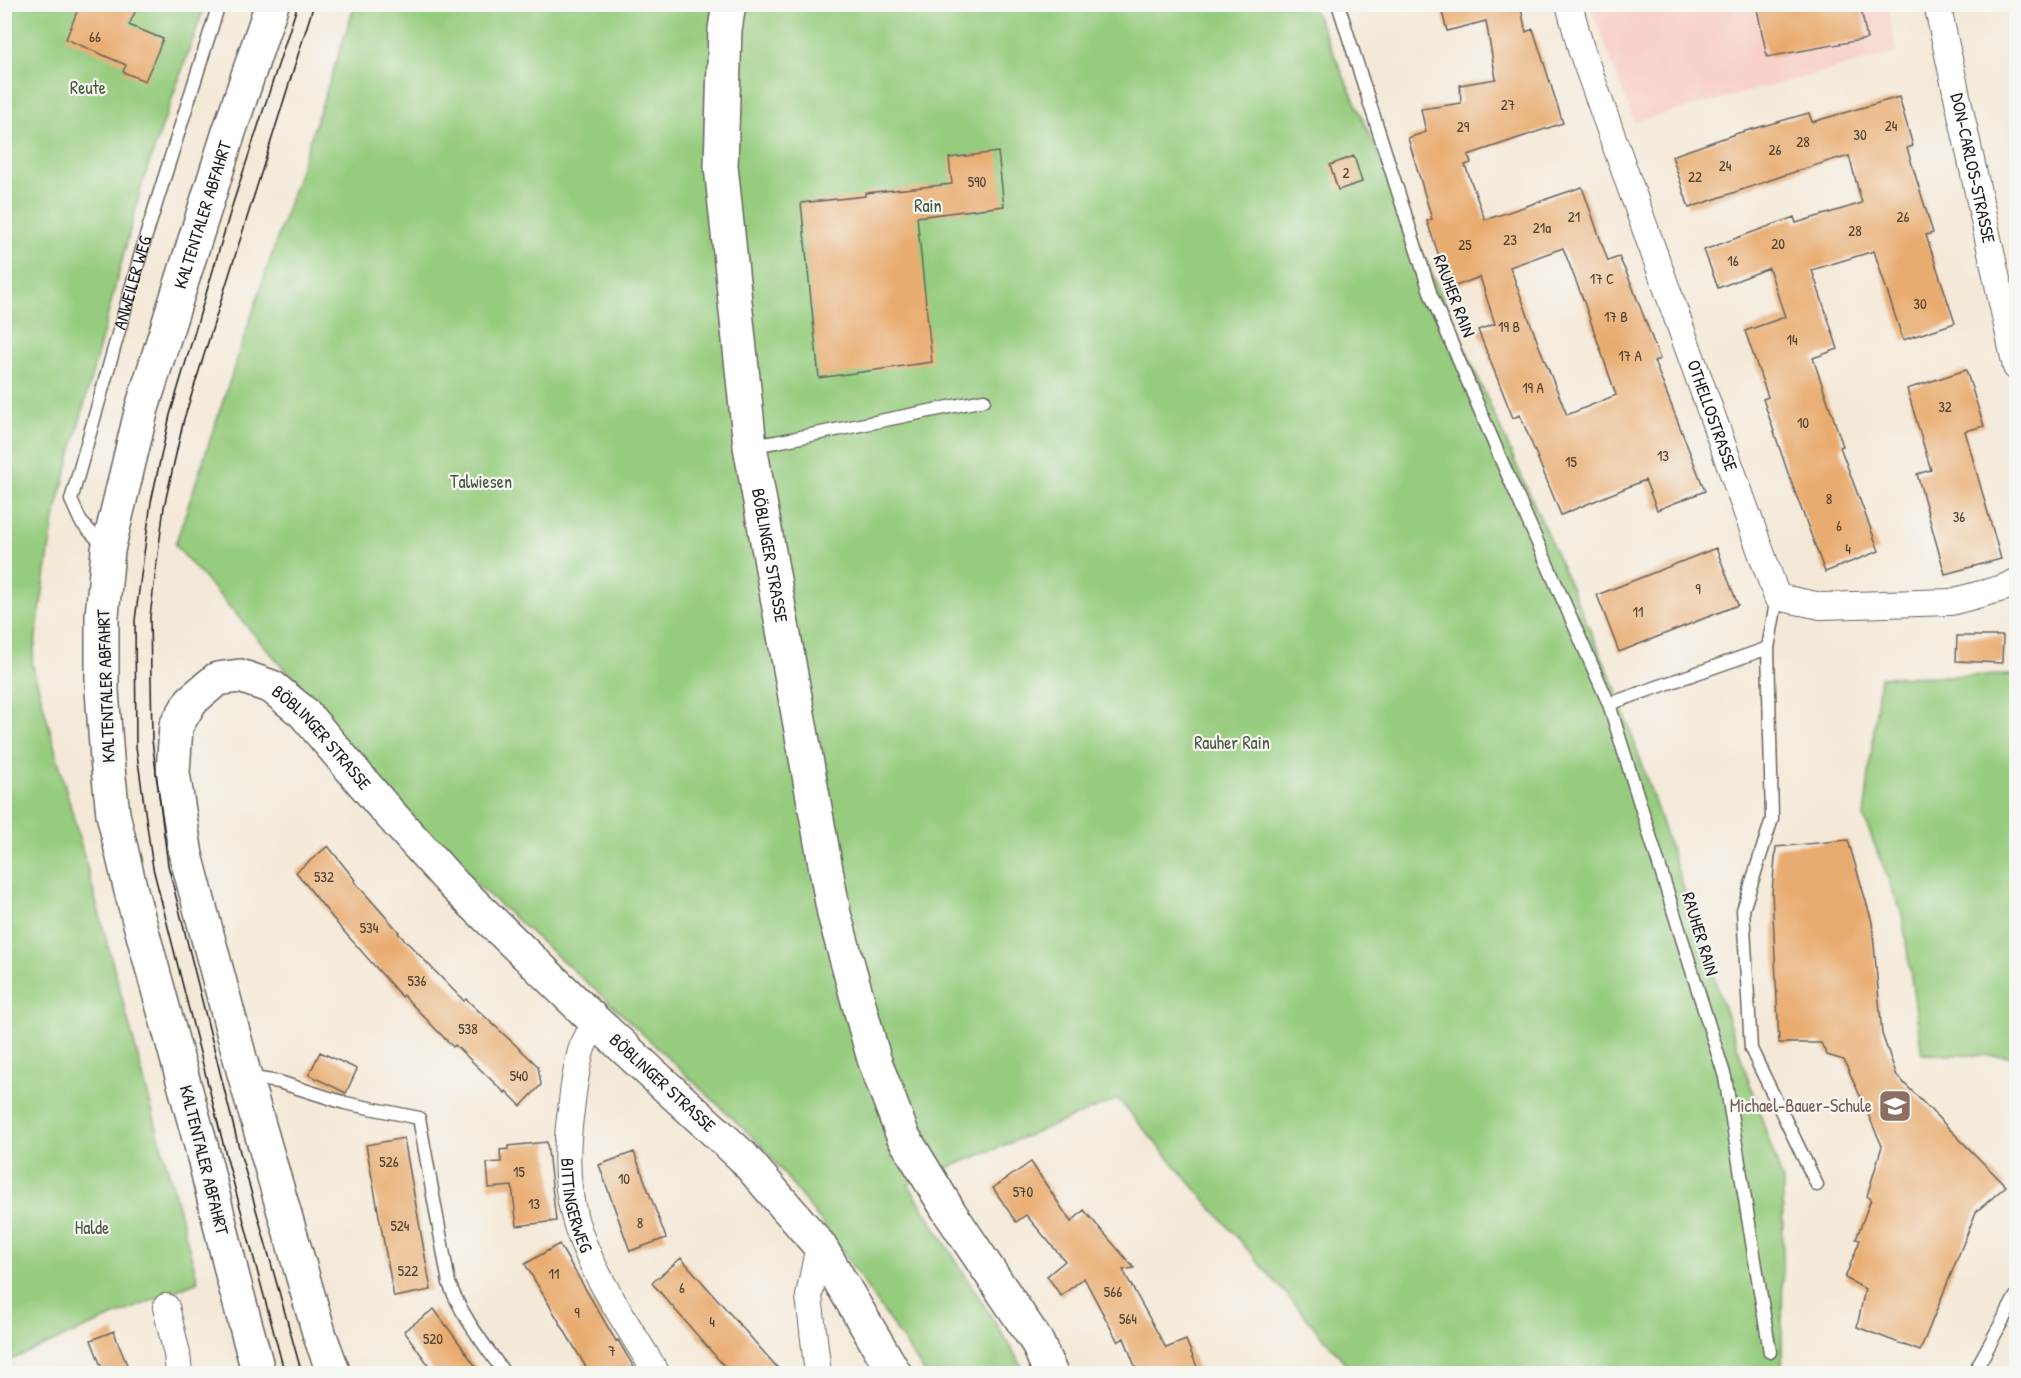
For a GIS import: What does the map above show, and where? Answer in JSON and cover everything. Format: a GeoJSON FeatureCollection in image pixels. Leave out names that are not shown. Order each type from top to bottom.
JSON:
{"type":"FeatureCollection","features":[{"type":"Feature","properties":{"kind":"main road","name":"KALTENTALER ABFAHRT"},"geometry":{"type":"LineString","coordinates":[[259,1374],[202,1149],[131,891],[114,814],[102,691],[102,616],[108,550],[142,408],[272,4]]}},
{"type":"Feature","properties":{"kind":"main road","name":"BÖBLINGER STRASSE"},"geometry":{"type":"LineString","coordinates":[[729,4],[725,29],[721,166],[750,446],[834,914],[874,1059],[903,1136],[950,1213],[1037,1342],[1051,1374]]}},
{"type":"Feature","properties":{"kind":"main road","name":"BÖBLINGER STRASSE"},"geometry":{"type":"LineString","coordinates":[[334,1374],[320,1336],[245,1077],[186,855],[173,773],[176,726],[191,701],[217,679],[229,677],[240,676],[272,687],[304,712],[382,805],[454,885],[596,1022],[742,1156],[819,1245],[895,1374]]}},
{"type":"Feature","properties":{"kind":"street","name":"OTHELLOSTRASSE"},"geometry":{"type":"LineString","coordinates":[[1569,4],[1581,49],[1777,597]]}},
{"type":"Feature","properties":{"kind":"street","name":"DON-CARLOS-STRASSE"},"geometry":{"type":"LineString","coordinates":[[1937,4],[2016,367]]}},
{"type":"Feature","properties":{"kind":"street"},"geometry":{"type":"LineString","coordinates":[[1777,597],[1821,606],[1951,602],[2003,588],[2016,582]]}},
{"type":"Feature","properties":{"kind":"street","name":"BITTINGERWEG"},"geometry":{"type":"LineString","coordinates":[[596,1022],[582,1049],[574,1082],[567,1132],[566,1165],[573,1215],[584,1245],[606,1288],[657,1374]]}},
{"type":"Feature","properties":{"kind":"street"},"geometry":{"type":"LineString","coordinates":[[818,1374],[809,1296],[819,1245]]}},
{"type":"Feature","properties":{"kind":"street"},"geometry":{"type":"LineString","coordinates":[[166,1307],[177,1354],[179,1374]]}},
{"type":"Feature","properties":{"kind":"lane","name":"ANWEILER WEG"},"geometry":{"type":"LineString","coordinates":[[108,550],[81,522],[71,500],[145,239],[219,4]]}},
{"type":"Feature","properties":{"kind":"lane","name":"RAUHER RAIN"},"geometry":{"type":"LineString","coordinates":[[1338,4],[1431,295],[1609,704],[1725,1077],[1770,1352]]}},
{"type":"Feature","properties":{"kind":"lane"},"geometry":{"type":"LineString","coordinates":[[750,446],[984,400]]}},
{"type":"Feature","properties":{"kind":"lane"},"geometry":{"type":"LineString","coordinates":[[1777,597],[1768,648],[1772,819],[1743,910],[1750,1049],[1817,1185]]}},
{"type":"Feature","properties":{"kind":"lane"},"geometry":{"type":"LineString","coordinates":[[1609,704],[1768,648]]}},
{"type":"Feature","properties":{"kind":"lane"},"geometry":{"type":"LineString","coordinates":[[245,1077],[279,1082],[345,1103],[419,1118],[450,1283],[457,1304],[504,1374]]}},
{"type":"Feature","properties":{"kind":"lane"},"geometry":{"type":"LineString","coordinates":[[1975,1371],[2016,1296]]}},
{"type":"Feature","properties":{"kind":"shaded area"},"geometry":{"type":"Polygon","coordinates":[[[1590,5],[1888,5],[1896,53],[1634,122],[1590,5]]]}},
{"type":"Feature","properties":{"kind":"green space","name":"Reute"},"geometry":{"type":"Polygon","coordinates":[[[5,5],[205,5],[143,181],[54,519],[32,663],[198,1281],[5,1362],[5,5]]]}},
{"type":"Feature","properties":{"kind":"green space"},"geometry":{"type":"Polygon","coordinates":[[[355,5],[1312,5],[1617,691],[1783,1182],[1782,1373],[1354,1373],[1118,1099],[908,1184],[1021,1364],[1024,1373],[925,1373],[834,1239],[764,1148],[611,1004],[465,874],[356,757],[296,682],[175,545],[355,5]]]}},
{"type":"Feature","properties":{"kind":"green space"},"geometry":{"type":"Polygon","coordinates":[[[2016,675],[2016,1056],[1922,1054],[1902,914],[1864,818],[1880,677],[2016,675]]]}},
{"type":"Feature","properties":{"kind":"building"},"geometry":{"type":"Polygon","coordinates":[[[80,4],[123,4],[136,10],[129,25],[163,39],[145,81],[123,72],[126,65],[66,39],[80,4]]]}},
{"type":"Feature","properties":{"kind":"building"},"geometry":{"type":"Polygon","coordinates":[[[1440,4],[1520,4],[1526,32],[1533,29],[1563,123],[1468,155],[1471,163],[1465,165],[1485,220],[1582,187],[1608,261],[1619,257],[1631,283],[1660,359],[1654,361],[1705,491],[1657,510],[1645,480],[1561,515],[1520,415],[1513,418],[1478,330],[1495,324],[1480,277],[1450,288],[1427,221],[1432,219],[1408,138],[1426,132],[1421,109],[1461,103],[1460,85],[1496,79],[1486,21],[1447,31],[1440,4]],[[1563,248],[1510,267],[1567,415],[1616,395],[1563,248]]]}},
{"type":"Feature","properties":{"kind":"building"},"geometry":{"type":"Polygon","coordinates":[[[1756,4],[1860,4],[1867,39],[1767,57],[1756,4]]]}},
{"type":"Feature","properties":{"kind":"building"},"geometry":{"type":"Polygon","coordinates":[[[1899,97],[1913,146],[1907,148],[1933,233],[1926,235],[1955,323],[1903,340],[1874,251],[1812,270],[1838,349],[1813,358],[1843,446],[1840,447],[1879,551],[1825,572],[1763,399],[1768,397],[1745,331],[1785,317],[1769,268],[1718,288],[1704,250],[1794,217],[1796,223],[1862,203],[1849,156],[1689,208],[1672,156],[1735,134],[1809,113],[1812,122],[1899,97]]]}},
{"type":"Feature","properties":{"kind":"building"},"geometry":{"type":"Polygon","coordinates":[[[998,152],[1004,206],[917,217],[932,362],[819,378],[801,203],[865,196],[865,193],[952,184],[949,158],[998,152]]]}},
{"type":"Feature","properties":{"kind":"building"},"geometry":{"type":"Polygon","coordinates":[[[1354,156],[1362,182],[1338,190],[1330,165],[1354,156]]]}},
{"type":"Feature","properties":{"kind":"building"},"geometry":{"type":"Polygon","coordinates":[[[1966,370],[1984,426],[1965,431],[2001,559],[1945,574],[1917,474],[1931,470],[1907,389],[1966,370]]]}},
{"type":"Feature","properties":{"kind":"building"},"geometry":{"type":"Polygon","coordinates":[[[1716,548],[1738,605],[1619,652],[1597,595],[1716,548]]]}},
{"type":"Feature","properties":{"kind":"building"},"geometry":{"type":"Polygon","coordinates":[[[1957,636],[2003,636],[2002,663],[1956,661],[1957,636]]]}},
{"type":"Feature","properties":{"kind":"building","name":"Michael-Bauer-Schule"},"geometry":{"type":"Polygon","coordinates":[[[1848,840],[1872,922],[1882,1034],[1897,1076],[2006,1186],[1976,1212],[1920,1351],[1857,1327],[1865,1289],[1845,1278],[1860,1240],[1856,1239],[1871,1199],[1867,1196],[1882,1146],[1844,1060],[1827,1055],[1821,1043],[1779,1043],[1772,892],[1776,847],[1848,840]]]}},
{"type":"Feature","properties":{"kind":"building"},"geometry":{"type":"Polygon","coordinates":[[[328,846],[398,933],[464,1001],[466,999],[538,1066],[541,1085],[521,1106],[455,1045],[453,1047],[403,995],[402,997],[340,927],[296,872],[328,846]]]}},
{"type":"Feature","properties":{"kind":"building"},"geometry":{"type":"Polygon","coordinates":[[[320,1052],[357,1069],[346,1093],[309,1075],[320,1052]]]}},
{"type":"Feature","properties":{"kind":"building"},"geometry":{"type":"Polygon","coordinates":[[[404,1138],[431,1290],[394,1297],[366,1145],[404,1138]]]}},
{"type":"Feature","properties":{"kind":"building"},"geometry":{"type":"Polygon","coordinates":[[[547,1142],[556,1221],[517,1226],[512,1186],[489,1188],[487,1163],[501,1162],[500,1150],[508,1149],[508,1146],[547,1142]]]}},
{"type":"Feature","properties":{"kind":"building"},"geometry":{"type":"Polygon","coordinates":[[[634,1152],[666,1238],[630,1251],[599,1165],[634,1152]]]}},
{"type":"Feature","properties":{"kind":"building"},"geometry":{"type":"Polygon","coordinates":[[[1031,1162],[1071,1222],[1084,1210],[1134,1268],[1123,1270],[1166,1348],[1186,1340],[1200,1374],[1138,1374],[1124,1338],[1118,1342],[1084,1278],[1061,1296],[1047,1276],[1065,1261],[1026,1215],[1016,1222],[993,1188],[1031,1162]]]}},
{"type":"Feature","properties":{"kind":"building"},"geometry":{"type":"Polygon","coordinates":[[[559,1244],[638,1374],[590,1374],[525,1264],[559,1244]]]}},
{"type":"Feature","properties":{"kind":"building"},"geometry":{"type":"Polygon","coordinates":[[[681,1258],[783,1374],[731,1374],[652,1283],[681,1258]]]}},
{"type":"Feature","properties":{"kind":"building"},"geometry":{"type":"Polygon","coordinates":[[[434,1309],[481,1374],[435,1374],[404,1331],[434,1309]]]}},
{"type":"Feature","properties":{"kind":"building"},"geometry":{"type":"Polygon","coordinates":[[[114,1331],[131,1374],[104,1374],[91,1340],[114,1331]]]}},
{"type":"Feature","properties":{"kind":"tram line"},"geometry":{"type":"LineString","coordinates":[[285,1374],[226,1155],[153,868],[136,747],[135,620],[151,502],[170,415],[233,203],[298,4]]}},
{"type":"Feature","properties":{"kind":"tram line"},"geometry":{"type":"LineString","coordinates":[[302,1374],[240,1152],[168,865],[152,740],[150,616],[164,507],[184,419],[314,4]]}},
{"type":"Feature","properties":{"kind":"place","name":"Michael-Bauer-Schule"},"geometry":{"type":"Point","coordinates":[1895,1106]}},
{"type":"Feature","properties":{"kind":"park label","name":"Rain"},"geometry":{"type":"Point","coordinates":[928,206]}},
{"type":"Feature","properties":{"kind":"park label","name":"Talwiesen"},"geometry":{"type":"Point","coordinates":[481,482]}},
{"type":"Feature","properties":{"kind":"park label","name":"Rauher Rain"},"geometry":{"type":"Point","coordinates":[1232,743]}},
{"type":"Feature","properties":{"kind":"park label","name":"Halde"},"geometry":{"type":"Point","coordinates":[92,1228]}}]}
